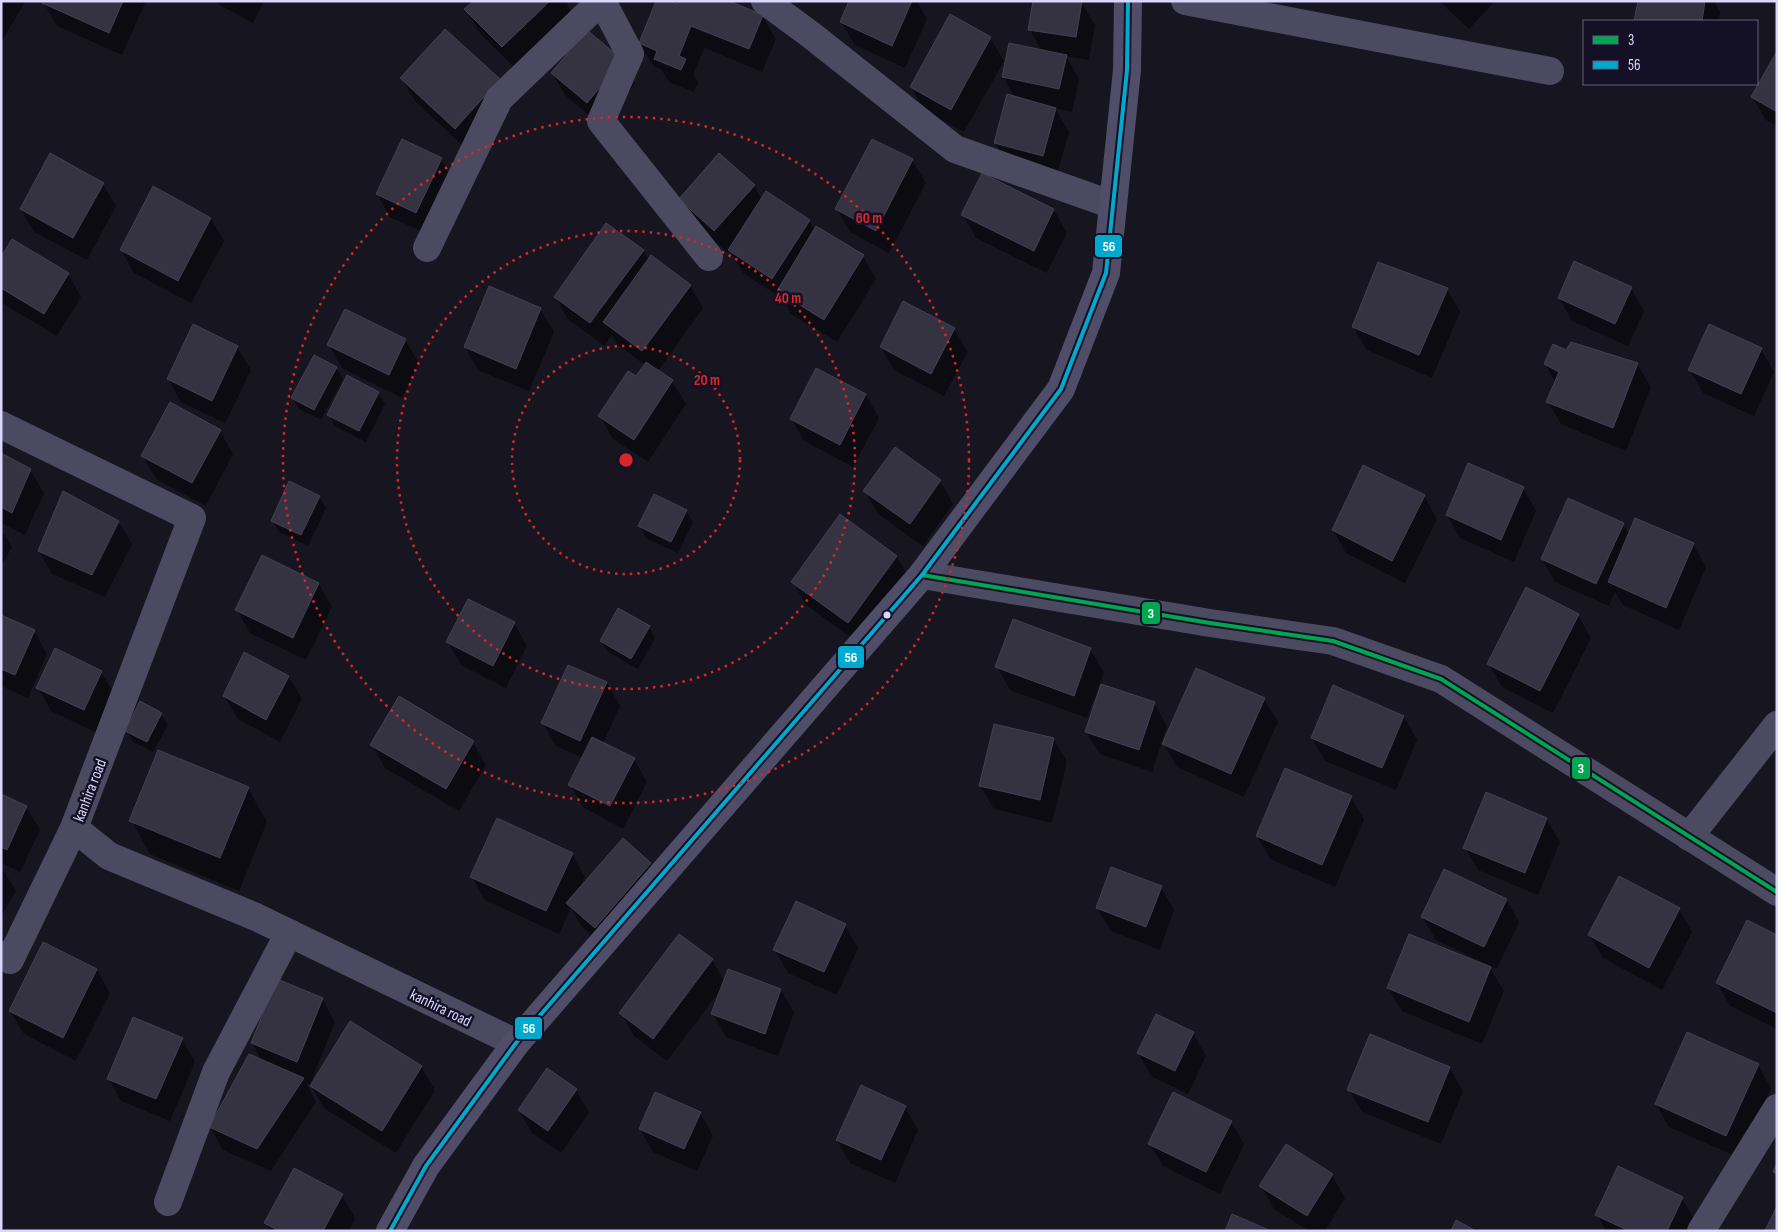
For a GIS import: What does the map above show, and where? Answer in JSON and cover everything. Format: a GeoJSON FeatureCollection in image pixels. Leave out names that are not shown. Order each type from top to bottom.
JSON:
{"type":"FeatureCollection","features":[{"type":"Feature","properties":{"kind":"main road"},"geometry":{"type":"LineString","coordinates":[[390,1231],[426,1166],[516,1043],[922,575],[1062,389],[1106,273],[1127,70],[1128,1]]}},
{"type":"Feature","properties":{"kind":"street"},"geometry":{"type":"LineString","coordinates":[[427,248],[499,100],[601,1],[630,54],[601,121],[710,257]]}},
{"type":"Feature","properties":{"kind":"street"},"geometry":{"type":"LineString","coordinates":[[765,1],[955,149],[1113,205]]}},
{"type":"Feature","properties":{"kind":"street"},"geometry":{"type":"LineString","coordinates":[[1185,1],[1550,71]]}},
{"type":"Feature","properties":{"kind":"street","name":"kanhira road"},"geometry":{"type":"LineString","coordinates":[[1,425],[192,518],[74,828],[109,856],[256,917],[516,1043]]}},
{"type":"Feature","properties":{"kind":"street"},"geometry":{"type":"LineString","coordinates":[[922,575],[1210,623],[1333,641],[1441,679],[1777,892]]}},
{"type":"Feature","properties":{"kind":"street"},"geometry":{"type":"LineString","coordinates":[[1690,837],[1777,725]]}},
{"type":"Feature","properties":{"kind":"street"},"geometry":{"type":"LineString","coordinates":[[1,955],[10,960],[74,828]]}},
{"type":"Feature","properties":{"kind":"street"},"geometry":{"type":"LineString","coordinates":[[168,1202],[216,1072],[290,933]]}},
{"type":"Feature","properties":{"kind":"street"},"geometry":{"type":"LineString","coordinates":[[1701,1231],[1777,1108]]}},
{"type":"Feature","properties":{"kind":"building"},"geometry":{"type":"Polygon","coordinates":[[[43,1],[123,1],[109,33],[42,3],[43,1]]]}},
{"type":"Feature","properties":{"kind":"building"},"geometry":{"type":"Polygon","coordinates":[[[474,1],[550,1],[502,47],[464,9],[474,1]]]}},
{"type":"Feature","properties":{"kind":"building"},"geometry":{"type":"Polygon","coordinates":[[[656,1],[670,1],[677,4],[678,1],[729,1],[763,15],[749,49],[691,26],[679,56],[686,59],[681,70],[654,59],[657,51],[639,43],[656,1]]]}},
{"type":"Feature","properties":{"kind":"building"},"geometry":{"type":"Polygon","coordinates":[[[849,1],[912,1],[892,46],[840,22],[849,1]]]}},
{"type":"Feature","properties":{"kind":"building"},"geometry":{"type":"Polygon","coordinates":[[[1033,1],[1082,1],[1076,37],[1028,30],[1033,1]]]}},
{"type":"Feature","properties":{"kind":"building"},"geometry":{"type":"Polygon","coordinates":[[[1638,1],[1705,1],[1702,20],[1634,20],[1638,1]]]}},
{"type":"Feature","properties":{"kind":"building"},"geometry":{"type":"Polygon","coordinates":[[[950,14],[991,37],[951,110],[910,87],[950,14]]]}},
{"type":"Feature","properties":{"kind":"building"},"geometry":{"type":"Polygon","coordinates":[[[445,29],[500,79],[455,129],[400,78],[445,29]]]}},
{"type":"Feature","properties":{"kind":"building"},"geometry":{"type":"Polygon","coordinates":[[[587,30],[623,60],[587,103],[551,73],[587,30]]]}},
{"type":"Feature","properties":{"kind":"building"},"geometry":{"type":"Polygon","coordinates":[[[1009,43],[1067,55],[1059,89],[1002,77],[1009,43]]]}},
{"type":"Feature","properties":{"kind":"building"},"geometry":{"type":"Polygon","coordinates":[[[1777,51],[1777,112],[1751,97],[1777,51]]]}},
{"type":"Feature","properties":{"kind":"building"},"geometry":{"type":"Polygon","coordinates":[[[1007,94],[1056,108],[1043,156],[994,143],[1007,94]]]}},
{"type":"Feature","properties":{"kind":"building"},"geometry":{"type":"Polygon","coordinates":[[[402,139],[442,158],[416,213],[376,194],[402,139]]]}},
{"type":"Feature","properties":{"kind":"building"},"geometry":{"type":"Polygon","coordinates":[[[872,139],[913,159],[876,231],[835,209],[872,139]]]}},
{"type":"Feature","properties":{"kind":"building"},"geometry":{"type":"Polygon","coordinates":[[[50,153],[104,183],[73,238],[20,209],[50,153]]]}},
{"type":"Feature","properties":{"kind":"building"},"geometry":{"type":"Polygon","coordinates":[[[719,153],[755,185],[714,231],[679,199],[719,153]]]}},
{"type":"Feature","properties":{"kind":"building"},"geometry":{"type":"Polygon","coordinates":[[[982,173],[1054,209],[1034,251],[961,215],[982,173]]]}},
{"type":"Feature","properties":{"kind":"building"},"geometry":{"type":"Polygon","coordinates":[[[153,186],[211,218],[178,281],[120,250],[153,186]]]}},
{"type":"Feature","properties":{"kind":"building"},"geometry":{"type":"Polygon","coordinates":[[[766,191],[810,220],[772,279],[728,250],[766,191]]]}},
{"type":"Feature","properties":{"kind":"building"},"geometry":{"type":"Polygon","coordinates":[[[606,223],[644,250],[590,323],[554,297],[606,223]]]}},
{"type":"Feature","properties":{"kind":"building"},"geometry":{"type":"Polygon","coordinates":[[[816,226],[864,255],[824,320],[777,291],[816,226]]]}},
{"type":"Feature","properties":{"kind":"building"},"geometry":{"type":"Polygon","coordinates":[[[12,239],[69,273],[44,314],[1,288],[1,257],[12,239]]]}},
{"type":"Feature","properties":{"kind":"building"},"geometry":{"type":"Polygon","coordinates":[[[651,255],[691,285],[642,351],[603,322],[651,255]]]}},
{"type":"Feature","properties":{"kind":"building"},"geometry":{"type":"Polygon","coordinates":[[[1574,261],[1632,287],[1615,324],[1558,298],[1574,261]]]}},
{"type":"Feature","properties":{"kind":"building"},"geometry":{"type":"Polygon","coordinates":[[[1378,262],[1448,288],[1419,355],[1352,327],[1378,262]]]}},
{"type":"Feature","properties":{"kind":"building"},"geometry":{"type":"Polygon","coordinates":[[[489,286],[541,308],[516,369],[464,347],[489,286]]]}},
{"type":"Feature","properties":{"kind":"building"},"geometry":{"type":"Polygon","coordinates":[[[903,301],[955,328],[931,374],[880,347],[903,301]]]}},
{"type":"Feature","properties":{"kind":"building"},"geometry":{"type":"Polygon","coordinates":[[[345,309],[406,339],[389,375],[327,345],[345,309]]]}},
{"type":"Feature","properties":{"kind":"building"},"geometry":{"type":"Polygon","coordinates":[[[193,324],[238,346],[212,401],[167,379],[193,324]]]}},
{"type":"Feature","properties":{"kind":"building"},"geometry":{"type":"Polygon","coordinates":[[[1709,324],[1762,348],[1741,394],[1688,370],[1709,324]]]}},
{"type":"Feature","properties":{"kind":"building"},"geometry":{"type":"Polygon","coordinates":[[[1571,342],[1638,363],[1613,428],[1546,402],[1559,372],[1544,364],[1553,344],[1566,350],[1571,342]]]}},
{"type":"Feature","properties":{"kind":"building"},"geometry":{"type":"Polygon","coordinates":[[[314,355],[337,367],[314,410],[291,398],[314,355]]]}},
{"type":"Feature","properties":{"kind":"building"},"geometry":{"type":"Polygon","coordinates":[[[646,362],[673,380],[634,440],[598,416],[628,371],[636,376],[646,362]]]}},
{"type":"Feature","properties":{"kind":"building"},"geometry":{"type":"Polygon","coordinates":[[[816,368],[866,394],[840,445],[790,419],[816,368]]]}},
{"type":"Feature","properties":{"kind":"building"},"geometry":{"type":"Polygon","coordinates":[[[347,375],[379,392],[359,431],[327,415],[347,375]]]}},
{"type":"Feature","properties":{"kind":"building"},"geometry":{"type":"Polygon","coordinates":[[[170,402],[221,430],[192,483],[141,456],[170,402]]]}},
{"type":"Feature","properties":{"kind":"building"},"geometry":{"type":"Polygon","coordinates":[[[895,447],[941,480],[910,524],[863,491],[895,447]]]}},
{"type":"Feature","properties":{"kind":"building"},"geometry":{"type":"Polygon","coordinates":[[[1,453],[31,469],[12,513],[1,507],[1,453]]]}},
{"type":"Feature","properties":{"kind":"building"},"geometry":{"type":"Polygon","coordinates":[[[1468,463],[1524,487],[1501,540],[1446,515],[1468,463]]]}},
{"type":"Feature","properties":{"kind":"building"},"geometry":{"type":"Polygon","coordinates":[[[1363,465],[1425,495],[1392,561],[1332,530],[1363,465]]]}},
{"type":"Feature","properties":{"kind":"building"},"geometry":{"type":"Polygon","coordinates":[[[289,481],[320,496],[301,535],[271,521],[289,481]]]}},
{"type":"Feature","properties":{"kind":"building"},"geometry":{"type":"Polygon","coordinates":[[[63,491],[119,521],[92,575],[38,551],[63,491]]]}},
{"type":"Feature","properties":{"kind":"building"},"geometry":{"type":"Polygon","coordinates":[[[654,494],[687,510],[671,542],[638,526],[654,494]]]}},
{"type":"Feature","properties":{"kind":"building"},"geometry":{"type":"Polygon","coordinates":[[[1568,498],[1624,523],[1596,584],[1541,559],[1568,498]]]}},
{"type":"Feature","properties":{"kind":"building"},"geometry":{"type":"Polygon","coordinates":[[[840,514],[897,556],[848,623],[791,582],[840,514]]]}},
{"type":"Feature","properties":{"kind":"building"},"geometry":{"type":"Polygon","coordinates":[[[1635,518],[1694,543],[1666,608],[1608,582],[1635,518]]]}},
{"type":"Feature","properties":{"kind":"building"},"geometry":{"type":"Polygon","coordinates":[[[262,555],[319,583],[293,638],[235,610],[262,555]]]}},
{"type":"Feature","properties":{"kind":"building"},"geometry":{"type":"Polygon","coordinates":[[[1526,587],[1579,614],[1540,691],[1487,664],[1526,587]]]}},
{"type":"Feature","properties":{"kind":"building"},"geometry":{"type":"Polygon","coordinates":[[[468,599],[515,622],[493,666],[446,642],[468,599]]]}},
{"type":"Feature","properties":{"kind":"building"},"geometry":{"type":"Polygon","coordinates":[[[618,608],[650,626],[631,659],[600,641],[618,608]]]}},
{"type":"Feature","properties":{"kind":"building"},"geometry":{"type":"Polygon","coordinates":[[[1,615],[35,630],[15,675],[1,669],[1,615]]]}},
{"type":"Feature","properties":{"kind":"building"},"geometry":{"type":"Polygon","coordinates":[[[1013,619],[1091,648],[1074,696],[995,667],[1013,619]]]}},
{"type":"Feature","properties":{"kind":"building"},"geometry":{"type":"Polygon","coordinates":[[[55,648],[102,671],[84,710],[36,688],[55,648]]]}},
{"type":"Feature","properties":{"kind":"building"},"geometry":{"type":"Polygon","coordinates":[[[244,652],[289,676],[266,720],[223,696],[244,652]]]}},
{"type":"Feature","properties":{"kind":"building"},"geometry":{"type":"Polygon","coordinates":[[[568,665],[607,682],[580,741],[541,723],[568,665]]]}},
{"type":"Feature","properties":{"kind":"building"},"geometry":{"type":"Polygon","coordinates":[[[1196,668],[1265,698],[1231,774],[1162,744],[1196,668]]]}},
{"type":"Feature","properties":{"kind":"building"},"geometry":{"type":"Polygon","coordinates":[[[1101,684],[1155,702],[1139,750],[1085,732],[1101,684]]]}},
{"type":"Feature","properties":{"kind":"building"},"geometry":{"type":"Polygon","coordinates":[[[1333,685],[1404,716],[1382,768],[1311,738],[1333,685]]]}},
{"type":"Feature","properties":{"kind":"building"},"geometry":{"type":"Polygon","coordinates":[[[399,696],[474,741],[446,789],[370,745],[399,696]]]}},
{"type":"Feature","properties":{"kind":"building"},"geometry":{"type":"Polygon","coordinates":[[[140,701],[162,713],[147,742],[125,731],[140,701]]]}},
{"type":"Feature","properties":{"kind":"building"},"geometry":{"type":"Polygon","coordinates":[[[994,724],[1054,738],[1040,800],[979,786],[994,724]]]}},
{"type":"Feature","properties":{"kind":"building"},"geometry":{"type":"Polygon","coordinates":[[[592,737],[635,758],[610,806],[568,785],[592,737]]]}},
{"type":"Feature","properties":{"kind":"building"},"geometry":{"type":"Polygon","coordinates":[[[158,750],[249,787],[220,858],[129,821],[158,750]]]}},
{"type":"Feature","properties":{"kind":"building"},"geometry":{"type":"Polygon","coordinates":[[[1285,768],[1352,796],[1322,865],[1256,836],[1285,768]]]}},
{"type":"Feature","properties":{"kind":"building"},"geometry":{"type":"Polygon","coordinates":[[[1486,792],[1547,818],[1525,873],[1463,848],[1486,792]]]}},
{"type":"Feature","properties":{"kind":"building"},"geometry":{"type":"Polygon","coordinates":[[[1,794],[27,806],[7,850],[1,847],[1,794]]]}},
{"type":"Feature","properties":{"kind":"building"},"geometry":{"type":"Polygon","coordinates":[[[497,818],[573,853],[546,911],[470,877],[497,818]]]}},
{"type":"Feature","properties":{"kind":"building"},"geometry":{"type":"Polygon","coordinates":[[[623,838],[651,863],[595,928],[566,903],[623,838]]]}},
{"type":"Feature","properties":{"kind":"building"},"geometry":{"type":"Polygon","coordinates":[[[1111,867],[1162,886],[1146,927],[1096,908],[1111,867]]]}},
{"type":"Feature","properties":{"kind":"building"},"geometry":{"type":"Polygon","coordinates":[[[1444,869],[1507,899],[1484,947],[1421,917],[1444,869]]]}},
{"type":"Feature","properties":{"kind":"building"},"geometry":{"type":"Polygon","coordinates":[[[1619,876],[1680,908],[1649,968],[1588,935],[1619,876]]]}},
{"type":"Feature","properties":{"kind":"building"},"geometry":{"type":"Polygon","coordinates":[[[796,901],[846,924],[824,972],[773,950],[796,901]]]}},
{"type":"Feature","properties":{"kind":"building"},"geometry":{"type":"Polygon","coordinates":[[[1747,920],[1777,935],[1777,1013],[1716,983],[1747,920]]]}},
{"type":"Feature","properties":{"kind":"building"},"geometry":{"type":"Polygon","coordinates":[[[679,934],[713,959],[653,1039],[619,1013],[679,934]]]}},
{"type":"Feature","properties":{"kind":"building"},"geometry":{"type":"Polygon","coordinates":[[[1409,934],[1491,967],[1469,1022],[1387,988],[1409,934]]]}},
{"type":"Feature","properties":{"kind":"building"},"geometry":{"type":"Polygon","coordinates":[[[43,942],[97,969],[63,1038],[9,1011],[43,942]]]}},
{"type":"Feature","properties":{"kind":"building"},"geometry":{"type":"Polygon","coordinates":[[[728,969],[781,989],[765,1034],[711,1014],[728,969]]]}},
{"type":"Feature","properties":{"kind":"building"},"geometry":{"type":"Polygon","coordinates":[[[277,979],[323,998],[297,1062],[251,1043],[277,979]]]}},
{"type":"Feature","properties":{"kind":"building"},"geometry":{"type":"Polygon","coordinates":[[[1156,1014],[1194,1032],[1175,1071],[1137,1053],[1156,1014]]]}},
{"type":"Feature","properties":{"kind":"building"},"geometry":{"type":"Polygon","coordinates":[[[133,1017],[183,1038],[156,1099],[107,1079],[133,1017]]]}},
{"type":"Feature","properties":{"kind":"building"},"geometry":{"type":"Polygon","coordinates":[[[350,1021],[422,1066],[382,1131],[310,1086],[350,1021]]]}},
{"type":"Feature","properties":{"kind":"building"},"geometry":{"type":"Polygon","coordinates":[[[1687,1032],[1759,1064],[1726,1136],[1655,1104],[1687,1032]]]}},
{"type":"Feature","properties":{"kind":"building"},"geometry":{"type":"Polygon","coordinates":[[[1370,1034],[1450,1067],[1428,1122],[1347,1090],[1370,1034]]]}},
{"type":"Feature","properties":{"kind":"building"},"geometry":{"type":"Polygon","coordinates":[[[249,1054],[304,1078],[257,1149],[209,1127],[249,1054]]]}},
{"type":"Feature","properties":{"kind":"building"},"geometry":{"type":"Polygon","coordinates":[[[547,1068],[577,1089],[548,1131],[518,1110],[547,1068]]]}},
{"type":"Feature","properties":{"kind":"building"},"geometry":{"type":"Polygon","coordinates":[[[861,1085],[906,1106],[881,1160],[836,1140],[861,1085]]]}},
{"type":"Feature","properties":{"kind":"building"},"geometry":{"type":"Polygon","coordinates":[[[655,1092],[701,1112],[684,1149],[639,1129],[655,1092]]]}},
{"type":"Feature","properties":{"kind":"building"},"geometry":{"type":"Polygon","coordinates":[[[1173,1092],[1232,1121],[1206,1172],[1148,1144],[1173,1092]]]}},
{"type":"Feature","properties":{"kind":"building"},"geometry":{"type":"Polygon","coordinates":[[[1286,1144],[1333,1174],[1307,1216],[1259,1186],[1286,1144]]]}},
{"type":"Feature","properties":{"kind":"building"},"geometry":{"type":"Polygon","coordinates":[[[1777,1162],[1777,1174],[1773,1172],[1777,1162]]]}},
{"type":"Feature","properties":{"kind":"building"},"geometry":{"type":"Polygon","coordinates":[[[1618,1166],[1683,1197],[1667,1231],[1629,1231],[1595,1215],[1618,1166]]]}},
{"type":"Feature","properties":{"kind":"building"},"geometry":{"type":"Polygon","coordinates":[[[294,1168],[343,1194],[323,1231],[279,1231],[264,1223],[294,1168]]]}},
{"type":"Feature","properties":{"kind":"building"},"geometry":{"type":"Polygon","coordinates":[[[1777,1206],[1777,1231],[1765,1231],[1777,1206]]]}},
{"type":"Feature","properties":{"kind":"building"},"geometry":{"type":"Polygon","coordinates":[[[1232,1214],[1271,1231],[1225,1231],[1232,1214]]]}},
{"type":"Feature","properties":{"kind":"building"},"geometry":{"type":"Polygon","coordinates":[[[1456,1220],[1476,1231],[1451,1231],[1456,1220]]]}},
{"type":"Feature","properties":{"kind":"transit line","name":"56"},"geometry":{"type":"LineString","coordinates":[[390,1231],[426,1166],[516,1043],[922,575],[1061,389],[1106,273],[1127,70],[1128,1]]}},
{"type":"Feature","properties":{"kind":"transit line","name":"3"},"geometry":{"type":"LineString","coordinates":[[922,575],[1210,623],[1333,641],[1441,679],[1777,892]]}}]}
